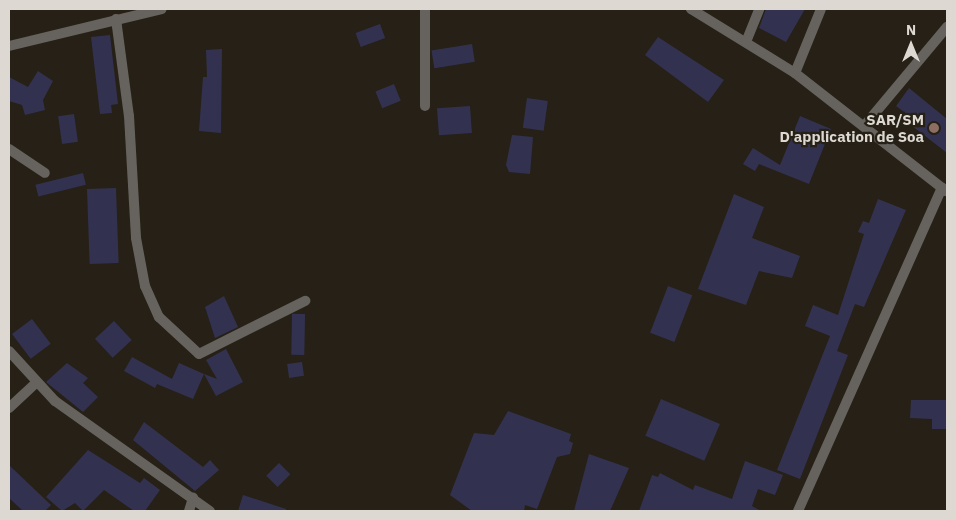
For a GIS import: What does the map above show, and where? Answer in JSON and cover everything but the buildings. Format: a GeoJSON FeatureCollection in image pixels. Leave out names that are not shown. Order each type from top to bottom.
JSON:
{"type":"FeatureCollection","features":[{"type":"Feature","properties":{"kind":"street"},"geometry":{"type":"LineString","coordinates":[[9,46],[162,9]]}},
{"type":"Feature","properties":{"kind":"street"},"geometry":{"type":"LineString","coordinates":[[425,9],[425,106]]}},
{"type":"Feature","properties":{"kind":"street"},"geometry":{"type":"LineString","coordinates":[[690,9],[795,73],[945,190],[798,511]]}},
{"type":"Feature","properties":{"kind":"street"},"geometry":{"type":"LineString","coordinates":[[746,42],[759,9]]}},
{"type":"Feature","properties":{"kind":"street"},"geometry":{"type":"LineString","coordinates":[[795,73],[821,9]]}},
{"type":"Feature","properties":{"kind":"street"},"geometry":{"type":"LineString","coordinates":[[116,19],[129,116],[136,238],[145,286],[159,317],[198,354],[306,301]]}},
{"type":"Feature","properties":{"kind":"street"},"geometry":{"type":"LineString","coordinates":[[865,126],[947,27]]}},
{"type":"Feature","properties":{"kind":"street"},"geometry":{"type":"LineString","coordinates":[[9,149],[45,172]]}},
{"type":"Feature","properties":{"kind":"street"},"geometry":{"type":"LineString","coordinates":[[9,351],[37,382],[68,411],[210,511]]}},
{"type":"Feature","properties":{"kind":"street"},"geometry":{"type":"LineString","coordinates":[[9,408],[37,382]]}},
{"type":"Feature","properties":{"kind":"street"},"geometry":{"type":"LineString","coordinates":[[189,511],[193,498]]}},
{"type":"Feature","properties":{"kind":"place","name":"SAR/SM D'application de Soa"},"geometry":{"type":"Point","coordinates":[934,128]}}]}
